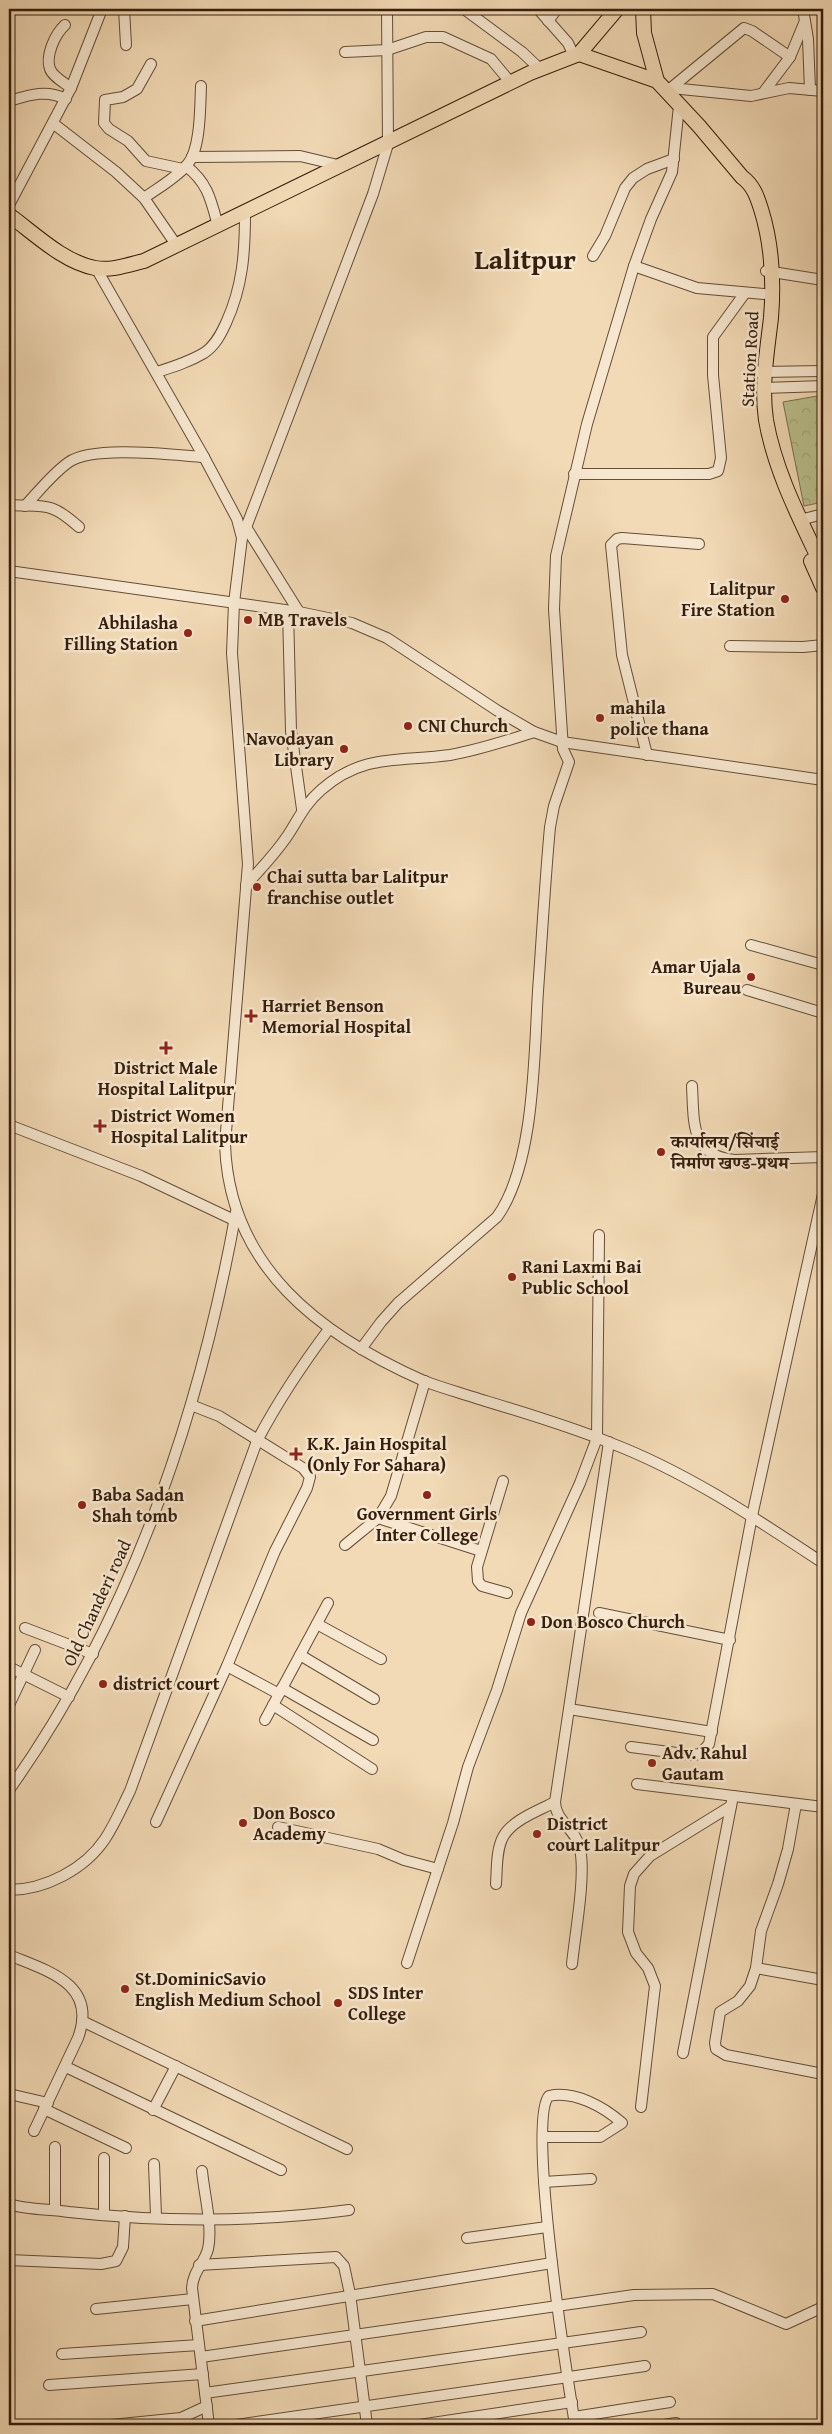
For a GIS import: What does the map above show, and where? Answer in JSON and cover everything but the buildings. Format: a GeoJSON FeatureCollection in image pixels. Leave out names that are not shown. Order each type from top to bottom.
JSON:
{"type":"FeatureCollection","features":[{"type":"Feature","properties":{"kind":"main road"},"geometry":{"type":"LineString","coordinates":[[9,215],[81,264],[96,268],[117,268],[144,262],[511,83],[576,55],[617,9]]}},
{"type":"Feature","properties":{"kind":"main road"},"geometry":{"type":"LineString","coordinates":[[643,9],[644,33],[664,86],[679,106],[699,126],[742,177],[761,233],[769,271],[764,294],[758,424],[769,464],[785,506],[823,588]]}},
{"type":"Feature","properties":{"kind":"main road"},"geometry":{"type":"LineString","coordinates":[[576,55],[664,86]]}},
{"type":"Feature","properties":{"kind":"main road","name":"Station Road"},"geometry":{"type":"LineString","coordinates":[[769,271],[771,316],[759,373],[764,388],[766,419],[786,488],[823,568]]}},
{"type":"Feature","properties":{"kind":"street"},"geometry":{"type":"LineString","coordinates":[[9,205],[66,99],[102,9]]}},
{"type":"Feature","properties":{"kind":"street"},"geometry":{"type":"LineString","coordinates":[[124,9],[126,45]]}},
{"type":"Feature","properties":{"kind":"street"},"geometry":{"type":"LineString","coordinates":[[387,9],[388,144],[373,194],[242,538],[234,603],[232,653],[246,810],[248,864],[225,1144],[226,1168],[235,1216],[270,1272],[299,1304],[330,1329],[356,1345],[425,1381],[609,1442],[669,1469],[752,1516],[823,1563]]}},
{"type":"Feature","properties":{"kind":"street"},"geometry":{"type":"LineString","coordinates":[[464,9],[522,52],[541,70]]}},
{"type":"Feature","properties":{"kind":"street"},"geometry":{"type":"LineString","coordinates":[[538,9],[576,55]]}},
{"type":"Feature","properties":{"kind":"street"},"geometry":{"type":"LineString","coordinates":[[548,21],[557,9]]}},
{"type":"Feature","properties":{"kind":"street"},"geometry":{"type":"LineString","coordinates":[[803,9],[806,21],[810,90]]}},
{"type":"Feature","properties":{"kind":"street"},"geometry":{"type":"LineString","coordinates":[[762,94],[790,57],[806,21]]}},
{"type":"Feature","properties":{"kind":"street"},"geometry":{"type":"LineString","coordinates":[[65,26],[54,38],[49,64],[52,72],[71,88]]}},
{"type":"Feature","properties":{"kind":"street"},"geometry":{"type":"LineString","coordinates":[[664,86],[744,28],[752,31],[790,57]]}},
{"type":"Feature","properties":{"kind":"street"},"geometry":{"type":"LineString","coordinates":[[345,52],[387,50],[426,37],[442,37],[491,59],[511,83]]}},
{"type":"Feature","properties":{"kind":"street"},"geometry":{"type":"LineString","coordinates":[[151,64],[137,89],[127,96],[105,100],[104,123],[109,129],[128,141],[146,161],[185,168],[201,178],[211,199],[218,226]]}},
{"type":"Feature","properties":{"kind":"street"},"geometry":{"type":"LineString","coordinates":[[144,198],[185,168],[192,157],[198,132],[201,86]]}},
{"type":"Feature","properties":{"kind":"street"},"geometry":{"type":"LineString","coordinates":[[664,86],[726,94],[762,94],[782,89],[823,91]]}},
{"type":"Feature","properties":{"kind":"street"},"geometry":{"type":"LineString","coordinates":[[9,101],[44,92],[51,92],[66,99]]}},
{"type":"Feature","properties":{"kind":"street"},"geometry":{"type":"LineString","coordinates":[[356,1345],[398,1303],[493,1221],[506,1204],[512,1189],[527,1132],[550,827],[567,758],[562,742],[553,586],[556,556],[574,474],[634,266],[651,218],[669,183],[674,159],[679,106]]}},
{"type":"Feature","properties":{"kind":"street"},"geometry":{"type":"LineString","coordinates":[[54,124],[116,172],[144,198],[177,246]]}},
{"type":"Feature","properties":{"kind":"street"},"geometry":{"type":"LineString","coordinates":[[192,157],[300,156],[342,166]]}},
{"type":"Feature","properties":{"kind":"street"},"geometry":{"type":"LineString","coordinates":[[593,256],[605,236],[625,188],[633,178],[647,169],[674,159]]}},
{"type":"Feature","properties":{"kind":"street"},"geometry":{"type":"LineString","coordinates":[[157,372],[182,364],[205,353],[221,334],[235,304],[242,278],[245,254],[244,213]]}},
{"type":"Feature","properties":{"kind":"street"},"geometry":{"type":"LineString","coordinates":[[634,266],[697,288],[764,294]]}},
{"type":"Feature","properties":{"kind":"street"},"geometry":{"type":"LineString","coordinates":[[96,268],[204,457],[237,519],[242,538]]}},
{"type":"Feature","properties":{"kind":"street"},"geometry":{"type":"LineString","coordinates":[[769,271],[823,280]]}},
{"type":"Feature","properties":{"kind":"street"},"geometry":{"type":"LineString","coordinates":[[574,474],[709,474],[718,471],[721,458],[713,376],[714,336],[744,293]]}},
{"type":"Feature","properties":{"kind":"street"},"geometry":{"type":"LineString","coordinates":[[759,373],[823,371]]}},
{"type":"Feature","properties":{"kind":"street"},"geometry":{"type":"LineString","coordinates":[[764,388],[823,386]]}},
{"type":"Feature","properties":{"kind":"street"},"geometry":{"type":"LineString","coordinates":[[25,506],[71,460],[82,457],[124,453],[204,457]]}},
{"type":"Feature","properties":{"kind":"street"},"geometry":{"type":"LineString","coordinates":[[9,505],[60,510],[79,527]]}},
{"type":"Feature","properties":{"kind":"street"},"geometry":{"type":"LineString","coordinates":[[800,520],[823,514]]}},
{"type":"Feature","properties":{"kind":"street"},"geometry":{"type":"LineString","coordinates":[[246,527],[293,612],[291,731],[302,809]]}},
{"type":"Feature","properties":{"kind":"street"},"geometry":{"type":"LineString","coordinates":[[647,755],[622,655],[611,545],[617,539],[622,538],[699,544]]}},
{"type":"Feature","properties":{"kind":"street"},"geometry":{"type":"LineString","coordinates":[[9,571],[234,603],[352,623],[375,632],[534,732],[562,742],[822,779]]}},
{"type":"Feature","properties":{"kind":"street"},"geometry":{"type":"LineString","coordinates":[[730,646],[788,648],[823,645]]}},
{"type":"Feature","properties":{"kind":"street"},"geometry":{"type":"LineString","coordinates":[[246,885],[273,856],[289,834],[302,809],[340,775],[363,764],[385,760],[449,755],[480,749],[534,732]]}},
{"type":"Feature","properties":{"kind":"street"},"geometry":{"type":"LineString","coordinates":[[751,945],[823,965]]}},
{"type":"Feature","properties":{"kind":"street"},"geometry":{"type":"LineString","coordinates":[[747,990],[823,1014]]}},
{"type":"Feature","properties":{"kind":"street"},"geometry":{"type":"LineString","coordinates":[[692,1086],[695,1129],[701,1144],[711,1154],[721,1159],[735,1160],[823,1157]]}},
{"type":"Feature","properties":{"kind":"street"},"geometry":{"type":"LineString","coordinates":[[9,1125],[141,1176],[235,1216]]}},
{"type":"Feature","properties":{"kind":"street"},"geometry":{"type":"LineString","coordinates":[[631,1748],[700,1754],[709,1744],[752,1516],[823,1194]]}},
{"type":"Feature","properties":{"kind":"street","name":"Old Chanderi road"},"geometry":{"type":"LineString","coordinates":[[11,1784],[70,1697],[125,1587],[170,1466],[190,1405],[215,1314],[235,1216]]}},
{"type":"Feature","properties":{"kind":"street"},"geometry":{"type":"LineString","coordinates":[[406,1963],[438,1869],[468,1767],[497,1690],[521,1613],[580,1483],[596,1438],[599,1235]]}},
{"type":"Feature","properties":{"kind":"street"},"geometry":{"type":"LineString","coordinates":[[9,1890],[30,1889],[67,1874],[90,1857],[105,1839],[130,1791],[257,1441],[276,1405],[298,1371],[330,1329]]}},
{"type":"Feature","properties":{"kind":"street"},"geometry":{"type":"LineString","coordinates":[[345,1545],[378,1518],[391,1496],[425,1381]]}},
{"type":"Feature","properties":{"kind":"street"},"geometry":{"type":"LineString","coordinates":[[156,1822],[227,1666],[275,1551],[310,1482],[308,1472],[219,1416],[190,1405]]}},
{"type":"Feature","properties":{"kind":"street"},"geometry":{"type":"LineString","coordinates":[[572,1964],[581,1871],[580,1849],[575,1835],[557,1812],[555,1802],[609,1442]]}},
{"type":"Feature","properties":{"kind":"street"},"geometry":{"type":"LineString","coordinates":[[503,1481],[477,1567],[478,1582],[488,1589],[507,1594]]}},
{"type":"Feature","properties":{"kind":"street"},"geometry":{"type":"LineString","coordinates":[[378,1518],[481,1550]]}},
{"type":"Feature","properties":{"kind":"street"},"geometry":{"type":"LineString","coordinates":[[265,1720],[328,1603]]}},
{"type":"Feature","properties":{"kind":"street"},"geometry":{"type":"LineString","coordinates":[[599,1613],[730,1640]]}},
{"type":"Feature","properties":{"kind":"street"},"geometry":{"type":"LineString","coordinates":[[316,1624],[381,1660]]}},
{"type":"Feature","properties":{"kind":"street"},"geometry":{"type":"LineString","coordinates":[[25,1628],[93,1654]]}},
{"type":"Feature","properties":{"kind":"street"},"geometry":{"type":"LineString","coordinates":[[9,1705],[36,1650]]}},
{"type":"Feature","properties":{"kind":"street"},"geometry":{"type":"LineString","coordinates":[[300,1655],[374,1698]]}},
{"type":"Feature","properties":{"kind":"street"},"geometry":{"type":"LineString","coordinates":[[227,1666],[280,1691],[373,1740]]}},
{"type":"Feature","properties":{"kind":"street"},"geometry":{"type":"LineString","coordinates":[[9,1667],[70,1697]]}},
{"type":"Feature","properties":{"kind":"street"},"geometry":{"type":"LineString","coordinates":[[273,1705],[372,1769]]}},
{"type":"Feature","properties":{"kind":"street"},"geometry":{"type":"LineString","coordinates":[[569,1709],[712,1732]]}},
{"type":"Feature","properties":{"kind":"street"},"geometry":{"type":"LineString","coordinates":[[637,1784],[732,1801],[823,1807]]}},
{"type":"Feature","properties":{"kind":"street"},"geometry":{"type":"LineString","coordinates":[[683,2054],[732,1801]]}},
{"type":"Feature","properties":{"kind":"street"},"geometry":{"type":"LineString","coordinates":[[641,2107],[655,1986],[648,1968],[636,1953],[628,1932],[632,1880],[637,1869],[650,1856],[732,1801]]}},
{"type":"Feature","properties":{"kind":"street"},"geometry":{"type":"LineString","coordinates":[[496,1884],[498,1853],[502,1838],[510,1828],[555,1802]]}},
{"type":"Feature","properties":{"kind":"street"},"geometry":{"type":"LineString","coordinates":[[796,1804],[783,1867],[761,1931],[756,1968],[745,1994],[720,2012],[714,2042],[716,2049],[726,2055],[823,2074]]}},
{"type":"Feature","properties":{"kind":"street"},"geometry":{"type":"LineString","coordinates":[[278,1827],[378,1849],[404,1860],[438,1869]]}},
{"type":"Feature","properties":{"kind":"street"},"geometry":{"type":"LineString","coordinates":[[9,1955],[64,1980],[74,1989],[80,2001],[82,2021],[80,2033],[66,2067],[34,2131]]}},
{"type":"Feature","properties":{"kind":"street"},"geometry":{"type":"LineString","coordinates":[[756,1968],[823,1980]]}},
{"type":"Feature","properties":{"kind":"street"},"geometry":{"type":"LineString","coordinates":[[82,2021],[347,2149]]}},
{"type":"Feature","properties":{"kind":"street"},"geometry":{"type":"LineString","coordinates":[[153,2110],[176,2066]]}},
{"type":"Feature","properties":{"kind":"street"},"geometry":{"type":"LineString","coordinates":[[66,2067],[281,2170]]}},
{"type":"Feature","properties":{"kind":"street"},"geometry":{"type":"LineString","coordinates":[[9,2094],[46,2106],[126,2148]]}},
{"type":"Feature","properties":{"kind":"street"},"geometry":{"type":"LineString","coordinates":[[544,2137],[600,2137],[622,2123],[609,2111],[590,2102],[555,2095],[546,2099],[544,2105],[544,2137],[544,2182],[547,2227],[575,2421],[670,2402]]}},
{"type":"Feature","properties":{"kind":"street"},"geometry":{"type":"LineString","coordinates":[[55,2147],[55,2210]]}},
{"type":"Feature","properties":{"kind":"street"},"geometry":{"type":"LineString","coordinates":[[104,2158],[104,2215]]}},
{"type":"Feature","properties":{"kind":"street"},"geometry":{"type":"LineString","coordinates":[[154,2164],[156,2216]]}},
{"type":"Feature","properties":{"kind":"street"},"geometry":{"type":"LineString","coordinates":[[202,2171],[208,2250],[192,2280],[209,2425]]}},
{"type":"Feature","properties":{"kind":"street"},"geometry":{"type":"LineString","coordinates":[[544,2182],[591,2179]]}},
{"type":"Feature","properties":{"kind":"street"},"geometry":{"type":"LineString","coordinates":[[9,2204],[104,2215],[207,2218],[285,2217],[349,2210]]}},
{"type":"Feature","properties":{"kind":"street"},"geometry":{"type":"LineString","coordinates":[[9,2260],[101,2264],[116,2261],[123,2247],[125,2216]]}},
{"type":"Feature","properties":{"kind":"street"},"geometry":{"type":"LineString","coordinates":[[467,2238],[547,2227]]}},
{"type":"Feature","properties":{"kind":"street"},"geometry":{"type":"LineString","coordinates":[[199,2265],[336,2257],[344,2266],[350,2294],[368,2425]]}},
{"type":"Feature","properties":{"kind":"street"},"geometry":{"type":"LineString","coordinates":[[196,2321],[350,2294],[552,2263]]}},
{"type":"Feature","properties":{"kind":"street"},"geometry":{"type":"LineString","coordinates":[[201,2357],[634,2295],[713,2294],[786,2324],[823,2307]]}},
{"type":"Feature","properties":{"kind":"street"},"geometry":{"type":"LineString","coordinates":[[96,2309],[193,2299]]}},
{"type":"Feature","properties":{"kind":"street"},"geometry":{"type":"LineString","coordinates":[[205,2393],[641,2332]]}},
{"type":"Feature","properties":{"kind":"street"},"geometry":{"type":"LineString","coordinates":[[62,2354],[199,2345]]}},
{"type":"Feature","properties":{"kind":"street"},"geometry":{"type":"LineString","coordinates":[[236,2425],[645,2366]]}},
{"type":"Feature","properties":{"kind":"street"},"geometry":{"type":"LineString","coordinates":[[50,2385],[203,2374]]}},
{"type":"Feature","properties":{"kind":"street"},"geometry":{"type":"LineString","coordinates":[[419,2425],[445,2423],[572,2402]]}},
{"type":"Feature","properties":{"kind":"street"},"geometry":{"type":"LineString","coordinates":[[111,2425],[181,2418],[207,2406]]}},
{"type":"Feature","properties":{"kind":"street"},"geometry":{"type":"LineString","coordinates":[[664,2425],[676,2423]]}},
{"type":"Feature","properties":{"kind":"green space"},"geometry":{"type":"Polygon","coordinates":[[[823,395],[823,502],[804,506],[783,402],[823,395]]]}},
{"type":"Feature","properties":{"kind":"place","name":"Lalitpur Fire Station"},"geometry":{"type":"Point","coordinates":[785,599]}},
{"type":"Feature","properties":{"kind":"place","name":"MB Travels"},"geometry":{"type":"Point","coordinates":[248,620]}},
{"type":"Feature","properties":{"kind":"place","name":"Abhilasha Filling Station"},"geometry":{"type":"Point","coordinates":[188,633]}},
{"type":"Feature","properties":{"kind":"place","name":"mahila police thana"},"geometry":{"type":"Point","coordinates":[600,718]}},
{"type":"Feature","properties":{"kind":"place","name":"CNI Church"},"geometry":{"type":"Point","coordinates":[408,726]}},
{"type":"Feature","properties":{"kind":"place","name":"Navodayan Library"},"geometry":{"type":"Point","coordinates":[344,749]}},
{"type":"Feature","properties":{"kind":"place","name":"Chai sutta bar Lalitpur franchise outlet"},"geometry":{"type":"Point","coordinates":[257,887]}},
{"type":"Feature","properties":{"kind":"place","name":"Amar Ujala Bureau"},"geometry":{"type":"Point","coordinates":[751,977]}},
{"type":"Feature","properties":{"kind":"place","name":"Harriet Benson Memorial Hospital"},"geometry":{"type":"Point","coordinates":[251,1016]}},
{"type":"Feature","properties":{"kind":"place","name":"District Male Hospital Lalitpur"},"geometry":{"type":"Point","coordinates":[166,1048]}},
{"type":"Feature","properties":{"kind":"place","name":"District Women Hospital Lalitpur"},"geometry":{"type":"Point","coordinates":[100,1126]}},
{"type":"Feature","properties":{"kind":"place","name":"कार्यालय/सिंचाई निर्माण खण्ड-प्रथम"},"geometry":{"type":"Point","coordinates":[661,1152]}},
{"type":"Feature","properties":{"kind":"place","name":"Rani Laxmi Bai Public School"},"geometry":{"type":"Point","coordinates":[512,1277]}},
{"type":"Feature","properties":{"kind":"place","name":"K.K. Jain Hospital (Only For Sahara)"},"geometry":{"type":"Point","coordinates":[296,1454]}},
{"type":"Feature","properties":{"kind":"place","name":"Government Girls Inter College"},"geometry":{"type":"Point","coordinates":[427,1495]}},
{"type":"Feature","properties":{"kind":"place","name":"Baba Sadan Shah tomb"},"geometry":{"type":"Point","coordinates":[82,1505]}},
{"type":"Feature","properties":{"kind":"place","name":"Don Bosco Church"},"geometry":{"type":"Point","coordinates":[531,1622]}},
{"type":"Feature","properties":{"kind":"place","name":"district court"},"geometry":{"type":"Point","coordinates":[103,1684]}},
{"type":"Feature","properties":{"kind":"place","name":"Adv. Rahul Gautam"},"geometry":{"type":"Point","coordinates":[652,1763]}},
{"type":"Feature","properties":{"kind":"place","name":"Don Bosco Academy"},"geometry":{"type":"Point","coordinates":[243,1823]}},
{"type":"Feature","properties":{"kind":"place","name":"District court Lalitpur"},"geometry":{"type":"Point","coordinates":[537,1834]}},
{"type":"Feature","properties":{"kind":"place","name":"St.DominicSavio English Medium School"},"geometry":{"type":"Point","coordinates":[125,1989]}},
{"type":"Feature","properties":{"kind":"place","name":"SDS Inter College"},"geometry":{"type":"Point","coordinates":[338,2003]}},
{"type":"Feature","properties":{"kind":"district","name":"Lalitpur"},"geometry":{"type":"Point","coordinates":[525,259]}}]}
